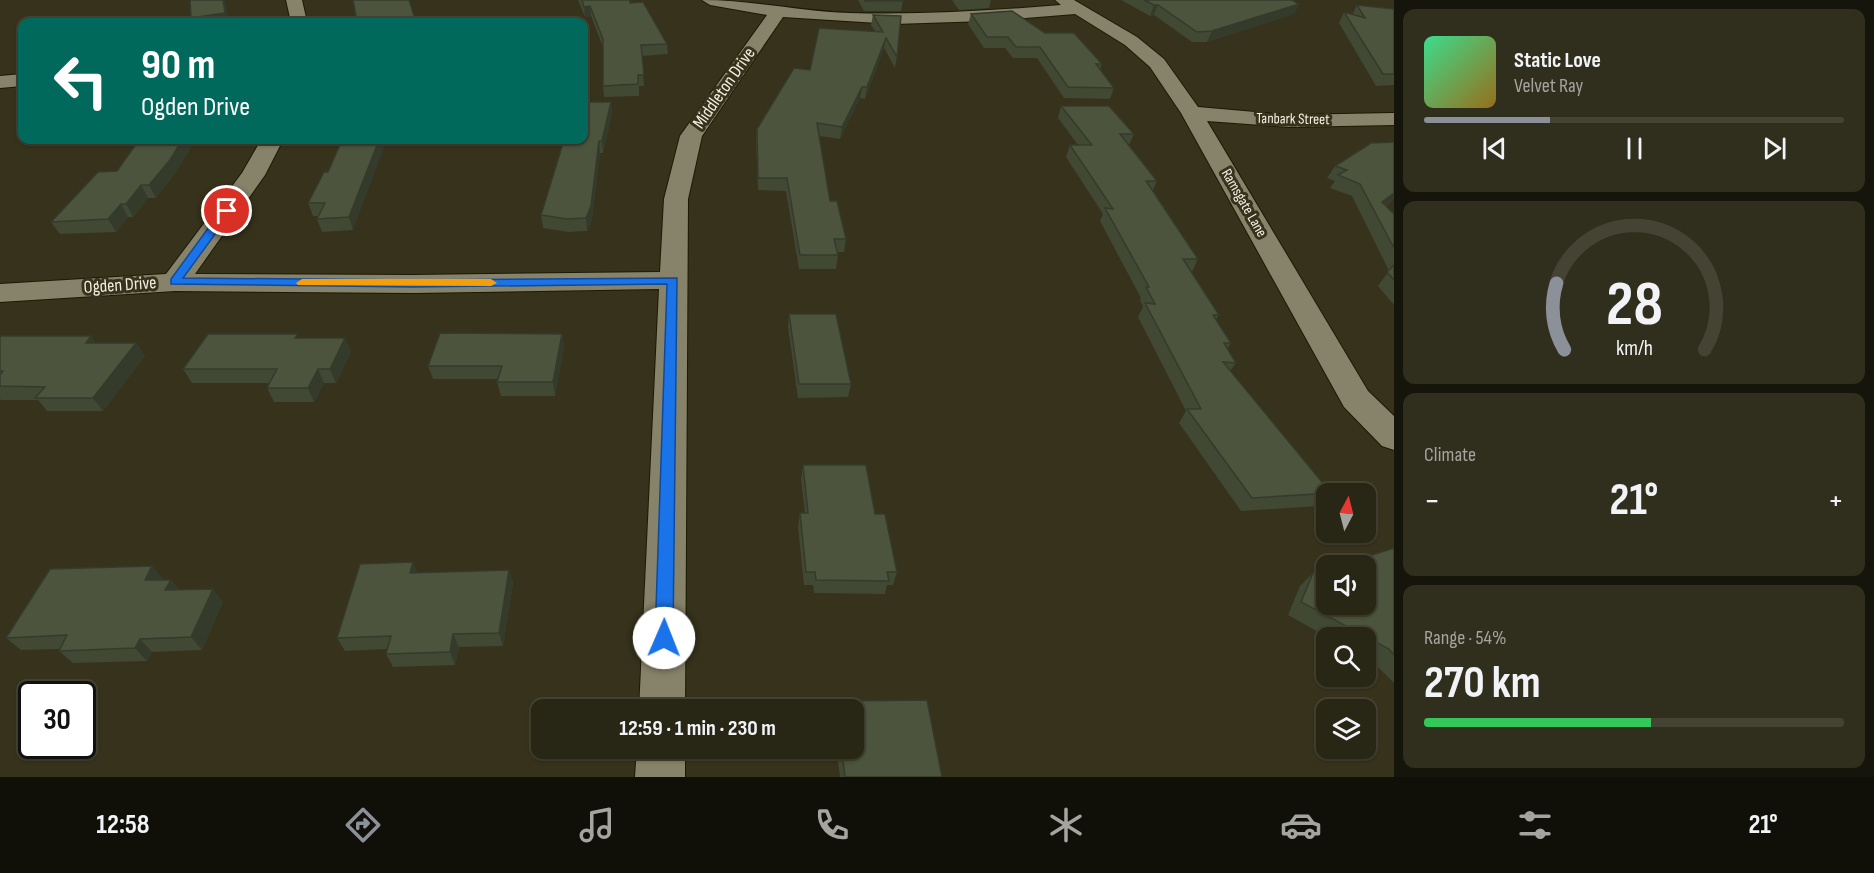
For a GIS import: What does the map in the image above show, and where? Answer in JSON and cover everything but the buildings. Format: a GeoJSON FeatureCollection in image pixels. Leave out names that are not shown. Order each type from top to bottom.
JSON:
{"type":"FeatureCollection","features":[{"type":"Feature","properties":{"kind":"street"},"geometry":{"type":"LineString","coordinates":[[294,0],[298,18]]}},
{"type":"Feature","properties":{"kind":"street"},"geometry":{"type":"LineString","coordinates":[[710,0],[778,12],[871,18],[961,19],[1070,5]]}},
{"type":"Feature","properties":{"kind":"street","name":"Ramsgate Lane"},"geometry":{"type":"LineString","coordinates":[[1070,5],[1131,41],[1157,63],[1192,113],[1356,399],[1394,437]]}},
{"type":"Feature","properties":{"kind":"street","name":"Middleton Drive"},"geometry":{"type":"LineString","coordinates":[[662,699],[676,199],[691,136],[778,12]]}},
{"type":"Feature","properties":{"kind":"street"},"geometry":{"type":"LineString","coordinates":[[0,82],[18,80]]}},
{"type":"Feature","properties":{"kind":"street","name":"Tanbark Street"},"geometry":{"type":"LineString","coordinates":[[1192,113],[1289,121],[1394,119]]}},
{"type":"Feature","properties":{"kind":"street"},"geometry":{"type":"LineString","coordinates":[[175,282],[253,175],[270,144]]}},
{"type":"Feature","properties":{"kind":"street","name":"Ogden Drive"},"geometry":{"type":"LineString","coordinates":[[0,293],[175,282],[413,284],[673,280]]}},
{"type":"Feature","properties":{"kind":"street"},"geometry":{"type":"LineString","coordinates":[[660,777],[661,759]]}},
{"type":"Feature","properties":{"kind":"slow traffic"},"geometry":{"type":"LineString","coordinates":[[302,283],[491,283]]}},
{"type":"Feature","properties":{"kind":"route"},"geometry":{"type":"LineString","coordinates":[[227,211],[175,282],[413,284],[673,280],[664,638]]}}]}
